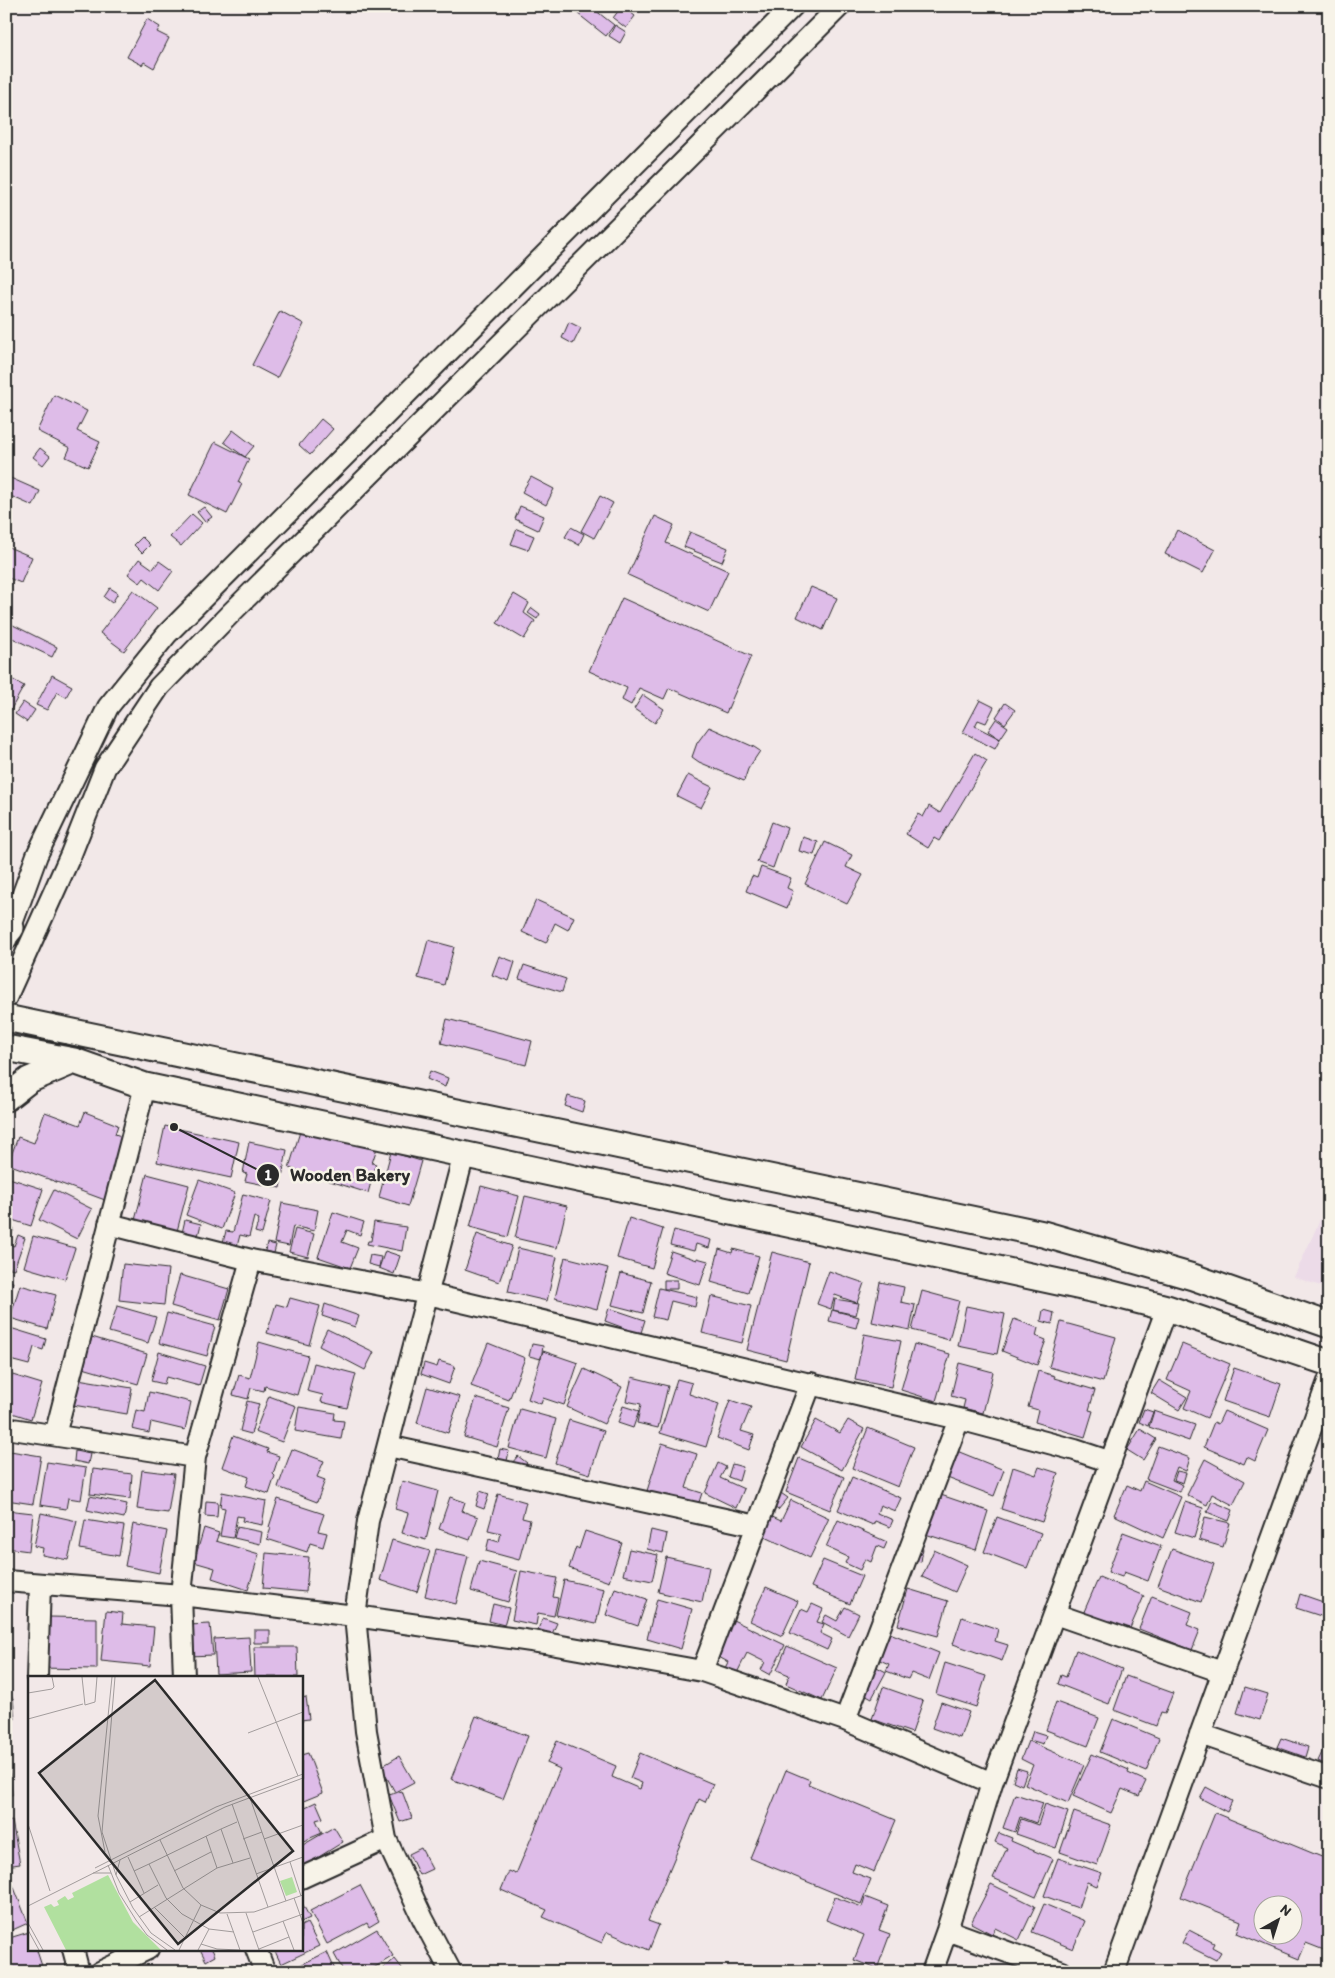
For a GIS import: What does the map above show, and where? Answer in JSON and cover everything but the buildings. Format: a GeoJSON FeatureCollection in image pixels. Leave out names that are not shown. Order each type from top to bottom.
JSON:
{"type":"FeatureCollection","features":[{"type":"Feature","properties":{"kind":"main road"},"geometry":{"type":"LineString","coordinates":[[6,1018],[1043,1234],[1193,1277],[1329,1325]]}},
{"type":"Feature","properties":{"kind":"main road"},"geometry":{"type":"LineString","coordinates":[[6,1048],[74,1061],[145,1086],[1105,1292],[1167,1308],[1329,1363]]}},
{"type":"Feature","properties":{"kind":"main road"},"geometry":{"type":"LineString","coordinates":[[6,1098],[29,1080],[74,1061]]}},
{"type":"Feature","properties":{"kind":"street"},"geometry":{"type":"LineString","coordinates":[[8,934],[37,855],[108,707],[167,634],[794,6]]}},
{"type":"Feature","properties":{"kind":"street"},"geometry":{"type":"LineString","coordinates":[[6,998],[71,854],[105,768],[159,687],[840,6]]}},
{"type":"Feature","properties":{"kind":"street"},"geometry":{"type":"LineString","coordinates":[[55,1435],[145,1086]]}},
{"type":"Feature","properties":{"kind":"street"},"geometry":{"type":"LineString","coordinates":[[452,1972],[423,1919],[386,1839],[366,1731],[355,1616],[368,1521],[464,1154]]}},
{"type":"Feature","properties":{"kind":"street"},"geometry":{"type":"LineString","coordinates":[[110,1224],[251,1260],[428,1294],[811,1383],[959,1419],[1075,1450],[1111,1462]]}},
{"type":"Feature","properties":{"kind":"street"},"geometry":{"type":"LineString","coordinates":[[184,1676],[181,1595],[195,1456],[251,1260]]}},
{"type":"Feature","properties":{"kind":"street"},"geometry":{"type":"LineString","coordinates":[[932,1972],[947,1930],[992,1783],[1167,1308]]}},
{"type":"Feature","properties":{"kind":"street"},"geometry":{"type":"LineString","coordinates":[[1114,1972],[1329,1379]]}},
{"type":"Feature","properties":{"kind":"street"},"geometry":{"type":"LineString","coordinates":[[702,1671],[811,1383]]}},
{"type":"Feature","properties":{"kind":"street"},"geometry":{"type":"LineString","coordinates":[[845,1720],[959,1419]]}},
{"type":"Feature","properties":{"kind":"street"},"geometry":{"type":"LineString","coordinates":[[6,1428],[195,1456]]}},
{"type":"Feature","properties":{"kind":"street"},"geometry":{"type":"LineString","coordinates":[[388,1446],[757,1526]]}},
{"type":"Feature","properties":{"kind":"street"},"geometry":{"type":"LineString","coordinates":[[6,1581],[181,1595],[355,1616],[544,1643],[702,1671],[845,1720],[992,1783]]}},
{"type":"Feature","properties":{"kind":"street"},"geometry":{"type":"LineString","coordinates":[[36,1676],[40,1585]]}},
{"type":"Feature","properties":{"kind":"street"},"geometry":{"type":"LineString","coordinates":[[1055,1614],[1222,1672]]}},
{"type":"Feature","properties":{"kind":"street"},"geometry":{"type":"LineString","coordinates":[[1200,1734],[1329,1778]]}},
{"type":"Feature","properties":{"kind":"street"},"geometry":{"type":"LineString","coordinates":[[302,1878],[386,1839]]}},
{"type":"Feature","properties":{"kind":"street"},"geometry":{"type":"LineString","coordinates":[[947,1930],[1062,1972]]}},
{"type":"Feature","properties":{"kind":"street"},"geometry":{"type":"LineString","coordinates":[[73,1950],[78,1972]]}},
{"type":"Feature","properties":{"kind":"street"},"geometry":{"type":"LineString","coordinates":[[100,1972],[146,1950]]}},
{"type":"Feature","properties":{"kind":"street"},"geometry":{"type":"LineString","coordinates":[[256,1950],[265,1972]]}},
{"type":"Feature","properties":{"kind":"shaded area"},"geometry":{"type":"Polygon","coordinates":[[[1329,1200],[1329,1289],[1294,1277],[1329,1200]]]}},
{"type":"Feature","properties":{"kind":"place","name":"Wooden Bakery"},"geometry":{"type":"Point","coordinates":[174,1127]}}]}
